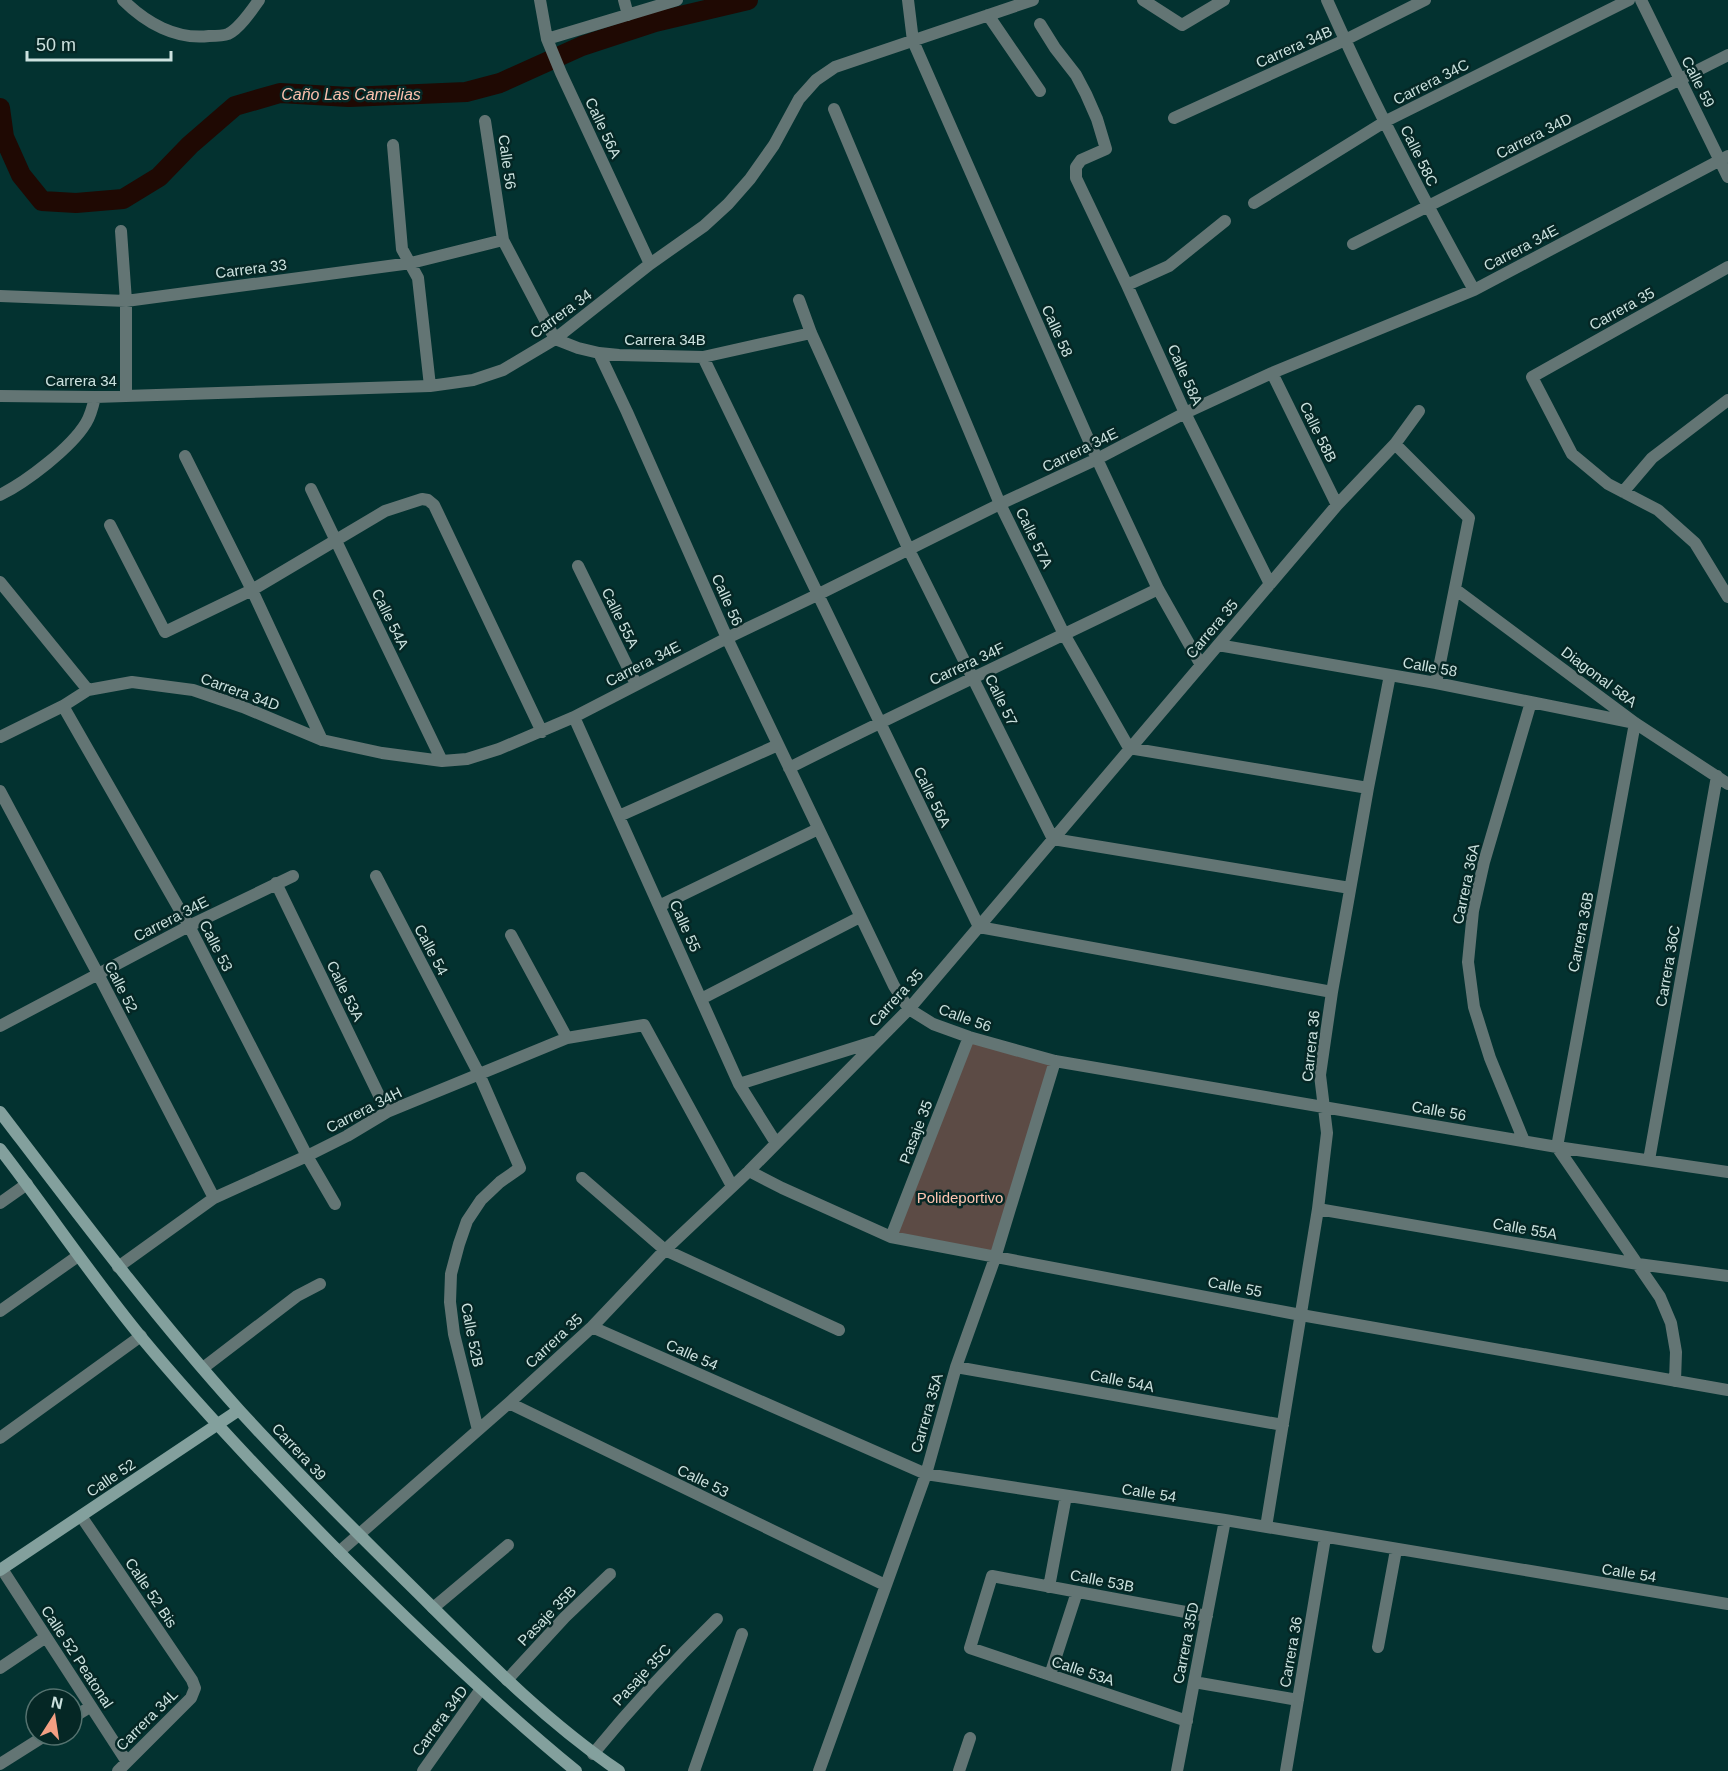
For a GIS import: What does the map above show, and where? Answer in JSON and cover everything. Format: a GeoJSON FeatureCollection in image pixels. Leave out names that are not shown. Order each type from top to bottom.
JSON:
{"type":"FeatureCollection","features":[{"type":"Feature","properties":{"kind":"main road","name":"Carrera 39"},"geometry":{"type":"LineString","coordinates":[[0,1112],[118,1267],[239,1410],[306,1482],[507,1680],[593,1754],[619,1771]]}},
{"type":"Feature","properties":{"kind":"main road"},"geometry":{"type":"LineString","coordinates":[[0,1149],[78,1256],[141,1336],[216,1425],[284,1497],[413,1626],[525,1729],[576,1771]]}},
{"type":"Feature","properties":{"kind":"main road","name":"Calle 52"},"geometry":{"type":"LineString","coordinates":[[1,1570],[239,1410]]}},
{"type":"Feature","properties":{"kind":"street"},"geometry":{"type":"LineString","coordinates":[[123,0],[160,28],[194,38],[227,34],[249,15],[259,0]]}},
{"type":"Feature","properties":{"kind":"street","name":"Calle 56A"},"geometry":{"type":"LineString","coordinates":[[540,0],[550,44],[561,73],[650,264]]}},
{"type":"Feature","properties":{"kind":"street"},"geometry":{"type":"LineString","coordinates":[[624,0],[628,15]]}},
{"type":"Feature","properties":{"kind":"street"},"geometry":{"type":"LineString","coordinates":[[550,44],[628,15],[677,0]]}},
{"type":"Feature","properties":{"kind":"street","name":"Calle 58"},"geometry":{"type":"LineString","coordinates":[[908,0],[913,40],[1097,459],[1158,589],[1201,665]]}},
{"type":"Feature","properties":{"kind":"street","name":"Carrera 34"},"geometry":{"type":"LineString","coordinates":[[0,396],[95,397],[430,386],[473,380],[503,370],[555,339],[650,264],[704,226],[728,204],[750,179],[774,145],[799,99],[816,80],[835,68],[1031,0]]}},
{"type":"Feature","properties":{"kind":"street"},"geometry":{"type":"LineString","coordinates":[[1143,0],[1182,25],[1224,0]]}},
{"type":"Feature","properties":{"kind":"street","name":"Calle 58C"},"geometry":{"type":"LineString","coordinates":[[1327,0],[1427,207],[1474,290]]}},
{"type":"Feature","properties":{"kind":"street","name":"Carrera 34B"},"geometry":{"type":"LineString","coordinates":[[1174,118],[1345,40],[1425,0]]}},
{"type":"Feature","properties":{"kind":"street","name":"Carrera 34C"},"geometry":{"type":"LineString","coordinates":[[1254,203],[1386,122],[1629,0]]}},
{"type":"Feature","properties":{"kind":"street","name":"Calle 59"},"geometry":{"type":"LineString","coordinates":[[1641,0],[1680,80],[1724,158],[1728,177]]}},
{"type":"Feature","properties":{"kind":"street"},"geometry":{"type":"LineString","coordinates":[[988,15],[1040,91]]}},
{"type":"Feature","properties":{"kind":"street","name":"Calle 58A"},"geometry":{"type":"LineString","coordinates":[[1040,24],[1076,75],[1097,119],[1106,149],[1082,160],[1076,167],[1076,178],[1185,413],[1269,584]]}},
{"type":"Feature","properties":{"kind":"street","name":"Carrera 34D"},"geometry":{"type":"LineString","coordinates":[[1353,244],[1728,55]]}},
{"type":"Feature","properties":{"kind":"street","name":"Calle 57A"},"geometry":{"type":"LineString","coordinates":[[834,109],[1000,504],[1064,634],[1129,748]]}},
{"type":"Feature","properties":{"kind":"street","name":"Calle 56"},"geometry":{"type":"LineString","coordinates":[[485,121],[503,240],[555,339]]}},
{"type":"Feature","properties":{"kind":"street"},"geometry":{"type":"LineString","coordinates":[[393,145],[402,249],[418,278],[430,386]]}},
{"type":"Feature","properties":{"kind":"street","name":"Carrera 34E"},"geometry":{"type":"LineString","coordinates":[[442,761],[467,759],[499,749],[574,717],[727,638],[1097,459],[1185,413],[1272,373],[1474,290],[1724,158]]}},
{"type":"Feature","properties":{"kind":"street"},"geometry":{"type":"LineString","coordinates":[[1127,285],[1169,266],[1225,221]]}},
{"type":"Feature","properties":{"kind":"street"},"geometry":{"type":"LineString","coordinates":[[121,231],[126,301],[126,396]]}},
{"type":"Feature","properties":{"kind":"street","name":"Carrera 33"},"geometry":{"type":"LineString","coordinates":[[0,296],[126,301],[411,263],[503,240]]}},
{"type":"Feature","properties":{"kind":"street","name":"Carrera 35"},"geometry":{"type":"LineString","coordinates":[[1623,492],[1608,484],[1572,454],[1532,377],[1728,267]]}},
{"type":"Feature","properties":{"kind":"street","name":"Calle 57"},"geometry":{"type":"LineString","coordinates":[[799,300],[811,333],[909,550],[1053,839]]}},
{"type":"Feature","properties":{"kind":"street","name":"Carrera 34B"},"geometry":{"type":"LineString","coordinates":[[555,339],[578,348],[619,356],[703,357],[811,333]]}},
{"type":"Feature","properties":{"kind":"street","name":"Calle 56"},"geometry":{"type":"LineString","coordinates":[[599,353],[727,638],[860,917],[894,986],[909,1008],[933,1023],[969,1037],[1055,1060],[1557,1147],[1728,1172]]}},
{"type":"Feature","properties":{"kind":"street","name":"Calle 56A"},"geometry":{"type":"LineString","coordinates":[[703,357],[979,927]]}},
{"type":"Feature","properties":{"kind":"street","name":"Calle 58B"},"geometry":{"type":"LineString","coordinates":[[1272,373],[1337,505]]}},
{"type":"Feature","properties":{"kind":"street"},"geometry":{"type":"LineString","coordinates":[[0,495],[14,488],[47,463],[76,436],[86,423],[95,397]]}},
{"type":"Feature","properties":{"kind":"street"},"geometry":{"type":"LineString","coordinates":[[1728,400],[1652,458],[1623,492],[1658,510],[1695,543],[1728,597]]}},
{"type":"Feature","properties":{"kind":"street","name":"Carrera 35"},"geometry":{"type":"LineString","coordinates":[[339,1552],[360,1536],[592,1327],[665,1250],[749,1171],[909,1008],[1337,505],[1395,444],[1419,411]]}},
{"type":"Feature","properties":{"kind":"street"},"geometry":{"type":"LineString","coordinates":[[1395,444],[1469,518],[1436,683]]}},
{"type":"Feature","properties":{"kind":"street"},"geometry":{"type":"LineString","coordinates":[[185,456],[252,590],[322,740]]}},
{"type":"Feature","properties":{"kind":"street","name":"Calle 54A"},"geometry":{"type":"LineString","coordinates":[[311,489],[442,761]]}},
{"type":"Feature","properties":{"kind":"street"},"geometry":{"type":"LineString","coordinates":[[110,525],[165,632],[252,590],[385,511],[422,498],[428,500],[434,505],[542,732]]}},
{"type":"Feature","properties":{"kind":"street","name":"Calle 55A"},"geometry":{"type":"LineString","coordinates":[[578,566],[636,684]]}},
{"type":"Feature","properties":{"kind":"street"},"geometry":{"type":"LineString","coordinates":[[0,582],[88,690]]}},
{"type":"Feature","properties":{"kind":"street","name":"Carrera 34F"},"geometry":{"type":"LineString","coordinates":[[789,768],[879,722],[1158,589]]}},
{"type":"Feature","properties":{"kind":"street","name":"Diagonal 58A"},"geometry":{"type":"LineString","coordinates":[[1455,589],[1635,723],[1728,784]]}},
{"type":"Feature","properties":{"kind":"street","name":"Calle 58"},"geometry":{"type":"LineString","coordinates":[[1218,645],[1436,683],[1635,723]]}},
{"type":"Feature","properties":{"kind":"street","name":"Carrera 36"},"geometry":{"type":"LineString","coordinates":[[1266,1527],[1318,1209],[1327,1133],[1320,1075],[1332,992],[1390,675]]}},
{"type":"Feature","properties":{"kind":"street","name":"Carrera 34D"},"geometry":{"type":"LineString","coordinates":[[0,737],[63,706],[88,690],[132,682],[193,690],[243,707],[322,740],[382,753],[442,761]]}},
{"type":"Feature","properties":{"kind":"street","name":"Carrera 36A"},"geometry":{"type":"LineString","coordinates":[[1524,1141],[1490,1058],[1474,1007],[1468,962],[1473,911],[1484,862],[1531,702]]}},
{"type":"Feature","properties":{"kind":"street","name":"Calle 53"},"geometry":{"type":"LineString","coordinates":[[63,706],[189,926],[307,1156],[335,1204]]}},
{"type":"Feature","properties":{"kind":"street","name":"Calle 55"},"geometry":{"type":"LineString","coordinates":[[574,717],[739,1084],[776,1143]]}},
{"type":"Feature","properties":{"kind":"street","name":"Carrera 36B"},"geometry":{"type":"LineString","coordinates":[[1557,1147],[1635,723]]}},
{"type":"Feature","properties":{"kind":"street"},"geometry":{"type":"LineString","coordinates":[[619,816],[778,745]]}},
{"type":"Feature","properties":{"kind":"street"},"geometry":{"type":"LineString","coordinates":[[1129,748],[1368,788]]}},
{"type":"Feature","properties":{"kind":"street","name":"Carrera 36C"},"geometry":{"type":"LineString","coordinates":[[1649,1160],[1717,776]]}},
{"type":"Feature","properties":{"kind":"street","name":"Calle 52"},"geometry":{"type":"LineString","coordinates":[[0,791],[98,974],[213,1198]]}},
{"type":"Feature","properties":{"kind":"street"},"geometry":{"type":"LineString","coordinates":[[659,906],[818,829]]}},
{"type":"Feature","properties":{"kind":"street"},"geometry":{"type":"LineString","coordinates":[[1053,839],[1350,888]]}},
{"type":"Feature","properties":{"kind":"street","name":"Carrera 34E"},"geometry":{"type":"LineString","coordinates":[[2,1021],[293,876]]}},
{"type":"Feature","properties":{"kind":"street","name":"Calle 54"},"geometry":{"type":"LineString","coordinates":[[376,876],[479,1074],[520,1168]]}},
{"type":"Feature","properties":{"kind":"street","name":"Calle 53A"},"geometry":{"type":"LineString","coordinates":[[276,883],[387,1112]]}},
{"type":"Feature","properties":{"kind":"street"},"geometry":{"type":"LineString","coordinates":[[701,999],[860,917]]}},
{"type":"Feature","properties":{"kind":"street"},"geometry":{"type":"LineString","coordinates":[[979,927],[1332,992]]}},
{"type":"Feature","properties":{"kind":"street"},"geometry":{"type":"LineString","coordinates":[[511,935],[567,1038]]}},
{"type":"Feature","properties":{"kind":"street","name":"Carrera 34H"},"geometry":{"type":"LineString","coordinates":[[118,1267],[213,1198],[307,1156],[387,1112],[567,1038],[645,1025],[732,1186]]}},
{"type":"Feature","properties":{"kind":"street","name":"Pasaje 35"},"geometry":{"type":"LineString","coordinates":[[891,1237],[969,1037]]}},
{"type":"Feature","properties":{"kind":"street"},"geometry":{"type":"LineString","coordinates":[[739,1084],[874,1042]]}},
{"type":"Feature","properties":{"kind":"street","name":"Carrera 35A"},"geometry":{"type":"LineString","coordinates":[[819,1771],[926,1474],[956,1366],[994,1257],[1055,1060]]}},
{"type":"Feature","properties":{"kind":"street"},"geometry":{"type":"LineString","coordinates":[[1557,1147],[1660,1297],[1671,1323],[1676,1352],[1675,1382]]}},
{"type":"Feature","properties":{"kind":"street","name":"Calle 52B"},"geometry":{"type":"LineString","coordinates":[[478,1430],[454,1334],[450,1302],[451,1274],[467,1221],[481,1200],[500,1182],[520,1168]]}},
{"type":"Feature","properties":{"kind":"street","name":"Calle 55"},"geometry":{"type":"LineString","coordinates":[[749,1171],[891,1237],[1301,1315],[1728,1390]]}},
{"type":"Feature","properties":{"kind":"street"},"geometry":{"type":"LineString","coordinates":[[582,1178],[665,1250],[839,1330]]}},
{"type":"Feature","properties":{"kind":"street"},"geometry":{"type":"LineString","coordinates":[[0,1203],[27,1184]]}},
{"type":"Feature","properties":{"kind":"street","name":"Calle 55A"},"geometry":{"type":"LineString","coordinates":[[1318,1209],[1638,1264],[1728,1276]]}},
{"type":"Feature","properties":{"kind":"street"},"geometry":{"type":"LineString","coordinates":[[0,1311],[78,1256]]}},
{"type":"Feature","properties":{"kind":"street"},"geometry":{"type":"LineString","coordinates":[[203,1368],[297,1296],[320,1284]]}},
{"type":"Feature","properties":{"kind":"street","name":"Calle 54"},"geometry":{"type":"LineString","coordinates":[[592,1327],[926,1474],[1225,1520],[1728,1604]]}},
{"type":"Feature","properties":{"kind":"street"},"geometry":{"type":"LineString","coordinates":[[0,1438],[141,1336]]}},
{"type":"Feature","properties":{"kind":"street","name":"Calle 54A"},"geometry":{"type":"LineString","coordinates":[[956,1366],[1283,1425]]}},
{"type":"Feature","properties":{"kind":"street","name":"Calle 53"},"geometry":{"type":"LineString","coordinates":[[509,1403],[885,1586]]}},
{"type":"Feature","properties":{"kind":"street"},"geometry":{"type":"LineString","coordinates":[[1049,1587],[1066,1496]]}},
{"type":"Feature","properties":{"kind":"street","name":"Calle 52 Bis"},"geometry":{"type":"LineString","coordinates":[[81,1516],[192,1680],[195,1688]]}},
{"type":"Feature","properties":{"kind":"street","name":"Carrera 35D"},"geometry":{"type":"LineString","coordinates":[[1177,1771],[1225,1520]]}},
{"type":"Feature","properties":{"kind":"street","name":"Carrera 36"},"geometry":{"type":"LineString","coordinates":[[1286,1771],[1325,1538]]}},
{"type":"Feature","properties":{"kind":"street"},"geometry":{"type":"LineString","coordinates":[[433,1608],[508,1545]]}},
{"type":"Feature","properties":{"kind":"street"},"geometry":{"type":"LineString","coordinates":[[1378,1647],[1396,1550]]}},
{"type":"Feature","properties":{"kind":"street","name":"Calle 52 Peatonal"},"geometry":{"type":"LineString","coordinates":[[1,1570],[127,1762]]}},
{"type":"Feature","properties":{"kind":"street","name":"Pasaje 35B"},"geometry":{"type":"LineString","coordinates":[[507,1680],[565,1617],[610,1574]]}},
{"type":"Feature","properties":{"kind":"street","name":"Calle 53B"},"geometry":{"type":"LineString","coordinates":[[969,1648],[992,1576],[1207,1616]]}},
{"type":"Feature","properties":{"kind":"street"},"geometry":{"type":"LineString","coordinates":[[1050,1675],[1077,1592]]}},
{"type":"Feature","properties":{"kind":"street","name":"Pasaje 35C"},"geometry":{"type":"LineString","coordinates":[[593,1754],[666,1669],[717,1619]]}},
{"type":"Feature","properties":{"kind":"street"},"geometry":{"type":"LineString","coordinates":[[694,1771],[742,1634]]}},
{"type":"Feature","properties":{"kind":"street"},"geometry":{"type":"LineString","coordinates":[[0,1668],[46,1637]]}},
{"type":"Feature","properties":{"kind":"street","name":"Calle 53A"},"geometry":{"type":"LineString","coordinates":[[969,1648],[1187,1721]]}},
{"type":"Feature","properties":{"kind":"street"},"geometry":{"type":"LineString","coordinates":[[1194,1682],[1298,1700]]}},
{"type":"Feature","properties":{"kind":"street","name":"Carrera 34L"},"geometry":{"type":"LineString","coordinates":[[118,1771],[191,1698],[195,1688]]}},
{"type":"Feature","properties":{"kind":"street","name":"Carrera 34D"},"geometry":{"type":"LineString","coordinates":[[423,1771],[482,1689]]}},
{"type":"Feature","properties":{"kind":"street"},"geometry":{"type":"LineString","coordinates":[[84,1711],[90,1707]]}},
{"type":"Feature","properties":{"kind":"street"},"geometry":{"type":"LineString","coordinates":[[959,1771],[970,1738]]}},
{"type":"Feature","properties":{"kind":"street"},"geometry":{"type":"LineString","coordinates":[[0,1764],[27,1747]]}},
{"type":"Feature","properties":{"kind":"green space","name":"Polideportivo"},"geometry":{"type":"Polygon","coordinates":[[[969,1037],[1055,1061],[995,1258],[891,1237],[969,1037]]]}},
{"type":"Feature","properties":{"kind":"waterway","name":"Caño Las Camelias"},"geometry":{"type":"LineString","coordinates":[[0,108],[4,137],[21,175],[42,201],[76,203],[123,199],[159,177],[190,145],[235,106],[280,93],[349,97],[466,92],[500,83],[582,46],[655,22],[748,0]]}}]}
